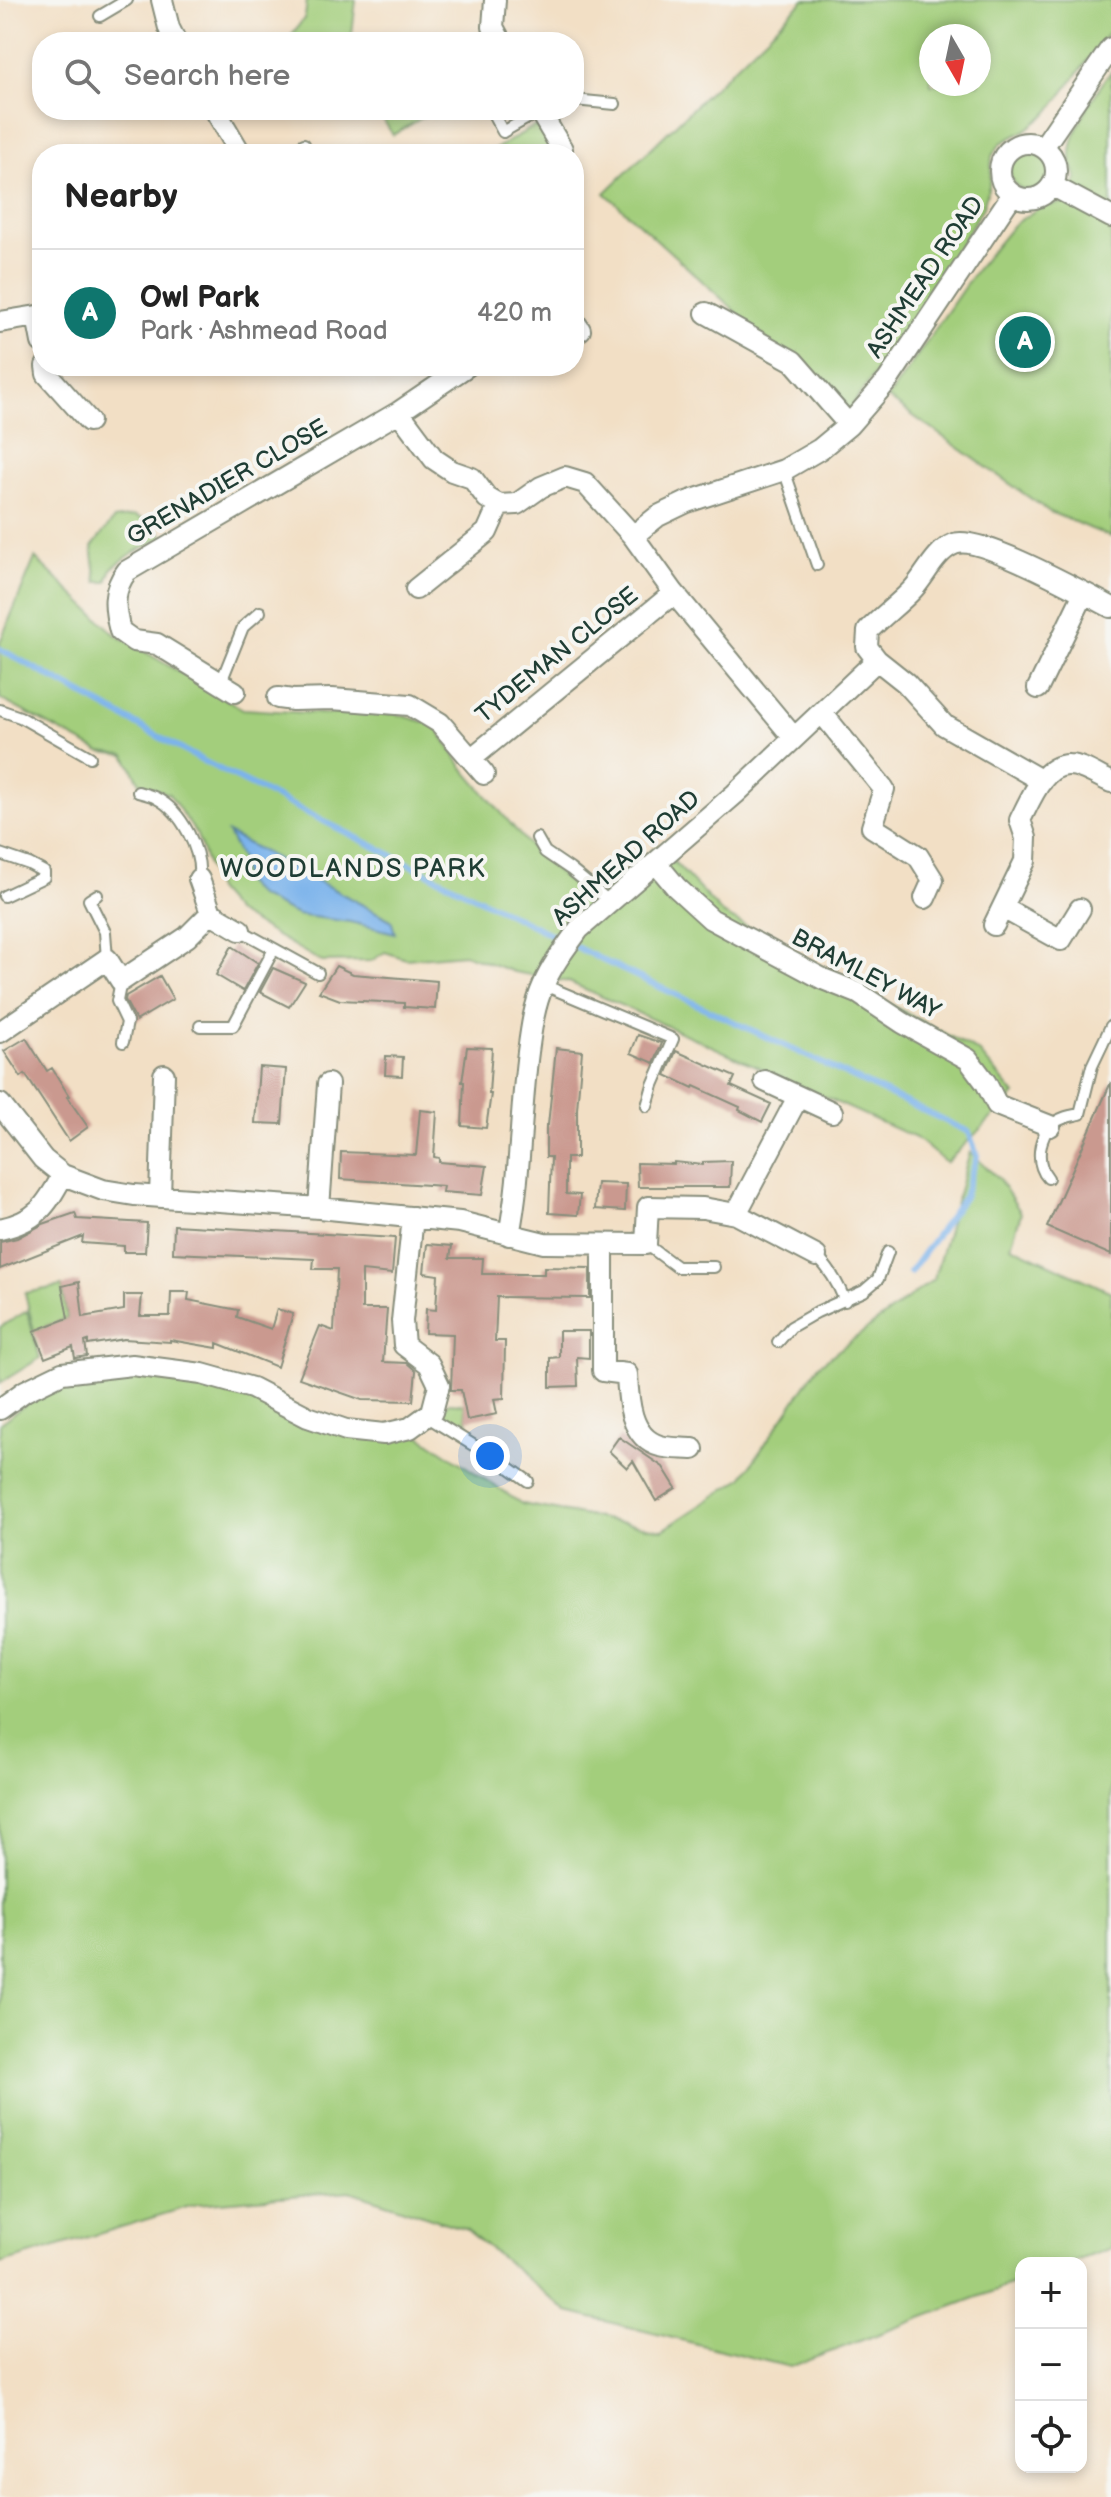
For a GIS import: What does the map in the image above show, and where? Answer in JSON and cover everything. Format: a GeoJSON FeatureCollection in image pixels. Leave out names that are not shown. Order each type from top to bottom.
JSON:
{"type":"FeatureCollection","features":[{"type":"Feature","properties":{"kind":"street"},"geometry":{"type":"LineString","coordinates":[[162,0],[171,32]]}},
{"type":"Feature","properties":{"kind":"street"},"geometry":{"type":"LineString","coordinates":[[495,0],[493,27],[496,32]]}},
{"type":"Feature","properties":{"kind":"street"},"geometry":{"type":"LineString","coordinates":[[1111,48],[1044,146],[1056,163],[1053,186],[1111,217]]}},
{"type":"Feature","properties":{"kind":"street"},"geometry":{"type":"LineString","coordinates":[[221,120],[235,144]]}},
{"type":"Feature","properties":{"kind":"street"},"geometry":{"type":"LineString","coordinates":[[545,120],[559,144]]}},
{"type":"Feature","properties":{"kind":"street","name":"ASHMEAD ROAD"},"geometry":{"type":"LineString","coordinates":[[1044,146],[1022,142],[1003,156],[1000,179],[1012,195],[1033,199],[1053,186]]}},
{"type":"Feature","properties":{"kind":"street","name":"ASHMEAD ROAD"},"geometry":{"type":"LineString","coordinates":[[633,536],[658,516],[687,502],[784,470],[820,449],[849,425],[888,380],[1012,195]]}},
{"type":"Feature","properties":{"kind":"street"},"geometry":{"type":"LineString","coordinates":[[706,313],[793,361],[849,425]]}},
{"type":"Feature","properties":{"kind":"street"},"geometry":{"type":"LineString","coordinates":[[0,322],[32,317]]}},
{"type":"Feature","properties":{"kind":"street"},"geometry":{"type":"LineString","coordinates":[[49,376],[89,421]]}},
{"type":"Feature","properties":{"kind":"street","name":"GRENADIER CLOSE"},"geometry":{"type":"LineString","coordinates":[[228,687],[157,644],[134,641],[120,631],[115,612],[117,583],[127,571],[399,412],[452,376]]}},
{"type":"Feature","properties":{"kind":"street"},"geometry":{"type":"LineString","coordinates":[[399,412],[434,459],[452,471],[472,478],[487,498],[499,505],[517,504],[541,487],[565,477],[585,483],[633,536],[674,593],[794,738]]}},
{"type":"Feature","properties":{"kind":"street"},"geometry":{"type":"LineString","coordinates":[[416,589],[487,532],[499,505]]}},
{"type":"Feature","properties":{"kind":"street"},"geometry":{"type":"LineString","coordinates":[[1042,781],[944,725],[906,683],[877,660],[867,647],[868,631],[913,589],[942,552],[956,543],[977,544],[1111,607]]}},
{"type":"Feature","properties":{"kind":"street","name":"TYDEMAN CLOSE"},"geometry":{"type":"LineString","coordinates":[[278,698],[410,705],[440,723],[478,766],[674,593]]}},
{"type":"Feature","properties":{"kind":"street"},"geometry":{"type":"LineString","coordinates":[[1038,688],[1084,593]]}},
{"type":"Feature","properties":{"kind":"street","name":"ASHMEAD ROAD"},"geometry":{"type":"LineString","coordinates":[[509,1235],[515,1207],[531,1029],[544,985],[569,943],[609,901],[656,863],[877,660]]}},
{"type":"Feature","properties":{"kind":"street"},"geometry":{"type":"LineString","coordinates":[[822,713],[884,789],[872,827],[918,856],[933,880],[925,898]]}},
{"type":"Feature","properties":{"kind":"street"},"geometry":{"type":"LineString","coordinates":[[1080,909],[1061,940],[999,917],[1025,861],[1026,838],[1020,820],[1042,781],[1054,768],[1070,765],[1111,782]]}},
{"type":"Feature","properties":{"kind":"street","name":"BRAMLEY WAY"},"geometry":{"type":"LineString","coordinates":[[656,863],[676,887],[711,919],[823,979],[858,993],[903,1023],[968,1059],[986,1083],[997,1105],[1050,1126]]}},
{"type":"Feature","properties":{"kind":"street"},"geometry":{"type":"LineString","coordinates":[[199,879],[211,913],[240,930]]}},
{"type":"Feature","properties":{"kind":"street"},"geometry":{"type":"LineString","coordinates":[[0,1032],[107,959],[121,981],[187,937],[211,913]]}},
{"type":"Feature","properties":{"kind":"street"},"geometry":{"type":"LineString","coordinates":[[160,1196],[164,1075]]}},
{"type":"Feature","properties":{"kind":"street"},"geometry":{"type":"LineString","coordinates":[[765,1081],[832,1112]]}},
{"type":"Feature","properties":{"kind":"street"},"geometry":{"type":"LineString","coordinates":[[319,1208],[328,1084]]}},
{"type":"Feature","properties":{"kind":"street"},"geometry":{"type":"LineString","coordinates":[[736,1214],[798,1097]]}},
{"type":"Feature","properties":{"kind":"street"},"geometry":{"type":"LineString","coordinates":[[0,1104],[43,1159],[63,1175],[103,1190],[460,1222],[544,1243],[603,1245],[646,1244],[648,1207],[703,1208],[736,1214],[816,1256]]}},
{"type":"Feature","properties":{"kind":"street"},"geometry":{"type":"LineString","coordinates":[[0,1229],[15,1226],[45,1208],[63,1175]]}},
{"type":"Feature","properties":{"kind":"street"},"geometry":{"type":"LineString","coordinates":[[0,1409],[25,1391],[62,1373],[132,1365],[202,1374],[252,1388],[308,1417],[346,1430],[384,1434],[410,1428],[432,1412],[439,1385],[429,1364],[404,1345],[402,1321],[413,1217]]}},
{"type":"Feature","properties":{"kind":"street"},"geometry":{"type":"LineString","coordinates":[[603,1245],[603,1371],[627,1374],[628,1406],[640,1432],[658,1446],[693,1449]]}},
{"type":"Feature","properties":{"kind":"lane"},"geometry":{"type":"LineString","coordinates":[[100,16],[127,0]]}},
{"type":"Feature","properties":{"kind":"lane"},"geometry":{"type":"LineString","coordinates":[[584,101],[615,104]]}},
{"type":"Feature","properties":{"kind":"lane"},"geometry":{"type":"LineString","coordinates":[[496,120],[503,132],[524,120]]}},
{"type":"Feature","properties":{"kind":"lane"},"geometry":{"type":"LineString","coordinates":[[784,470],[817,565]]}},
{"type":"Feature","properties":{"kind":"lane"},"geometry":{"type":"LineString","coordinates":[[228,687],[243,627],[260,612]]}},
{"type":"Feature","properties":{"kind":"lane"},"geometry":{"type":"LineString","coordinates":[[0,710],[20,717],[90,757]]}},
{"type":"Feature","properties":{"kind":"lane"},"geometry":{"type":"LineString","coordinates":[[138,792],[158,799],[175,813],[191,838],[200,868],[199,879]]}},
{"type":"Feature","properties":{"kind":"lane"},"geometry":{"type":"LineString","coordinates":[[537,838],[545,852],[609,901]]}},
{"type":"Feature","properties":{"kind":"lane"},"geometry":{"type":"LineString","coordinates":[[0,854],[44,872],[44,877],[4,896]]}},
{"type":"Feature","properties":{"kind":"lane"},"geometry":{"type":"LineString","coordinates":[[97,895],[89,900],[105,932],[107,959]]}},
{"type":"Feature","properties":{"kind":"lane"},"geometry":{"type":"LineString","coordinates":[[240,930],[318,973]]}},
{"type":"Feature","properties":{"kind":"lane"},"geometry":{"type":"LineString","coordinates":[[200,1026],[233,1026],[274,949]]}},
{"type":"Feature","properties":{"kind":"lane"},"geometry":{"type":"LineString","coordinates":[[121,981],[117,1001],[127,1022],[123,1042]]}},
{"type":"Feature","properties":{"kind":"lane"},"geometry":{"type":"LineString","coordinates":[[544,985],[673,1039],[647,1106]]}},
{"type":"Feature","properties":{"kind":"lane"},"geometry":{"type":"LineString","coordinates":[[1048,1178],[1040,1169],[1039,1153],[1044,1137],[1050,1126],[1062,1118],[1080,1114],[1092,1066],[1111,1028]]}},
{"type":"Feature","properties":{"kind":"lane"},"geometry":{"type":"LineString","coordinates":[[646,1244],[677,1267],[714,1267]]}},
{"type":"Feature","properties":{"kind":"lane"},"geometry":{"type":"LineString","coordinates":[[778,1342],[791,1327],[864,1291],[878,1279],[888,1252]]}},
{"type":"Feature","properties":{"kind":"lane"},"geometry":{"type":"LineString","coordinates":[[816,1256],[832,1274],[845,1301]]}},
{"type":"Feature","properties":{"kind":"lane"},"geometry":{"type":"LineString","coordinates":[[426,1416],[528,1481]]}},
{"type":"Feature","properties":{"kind":"green space"},"geometry":{"type":"Polygon","coordinates":[[[307,0],[356,0],[352,32],[294,32],[305,17],[307,0]]]}},
{"type":"Feature","properties":{"kind":"green space"},"geometry":{"type":"Polygon","coordinates":[[[804,0],[1111,0],[1111,29],[1049,112],[1026,130],[1001,143],[992,156],[990,182],[983,207],[925,305],[847,412],[605,193],[804,0]]]}},
{"type":"Feature","properties":{"kind":"green space"},"geometry":{"type":"Polygon","coordinates":[[[1111,71],[1111,537],[1050,512],[888,398],[976,270],[1013,225],[1040,207],[1063,203],[1077,179],[1071,163],[1074,138],[1084,114],[1111,71]]]}},
{"type":"Feature","properties":{"kind":"green space"},"geometry":{"type":"Polygon","coordinates":[[[383,120],[418,120],[393,135],[383,120]]]}},
{"type":"Feature","properties":{"kind":"green space"},"geometry":{"type":"Polygon","coordinates":[[[535,126],[549,144],[504,144],[535,126]]]}},
{"type":"Feature","properties":{"kind":"green space"},"geometry":{"type":"Polygon","coordinates":[[[1030,151],[1044,157],[1050,171],[1044,185],[1030,191],[1016,185],[1010,171],[1016,157],[1030,151]]]}},
{"type":"Feature","properties":{"kind":"green space"},"geometry":{"type":"Polygon","coordinates":[[[135,516],[153,523],[164,537],[134,552],[112,568],[107,582],[97,582],[92,547],[114,519],[135,516]]]}},
{"type":"Feature","properties":{"kind":"green space"},"geometry":{"type":"Polygon","coordinates":[[[35,558],[116,635],[243,709],[326,714],[393,713],[435,725],[463,768],[539,857],[594,901],[658,845],[723,914],[979,1052],[1015,1095],[946,1163],[916,1138],[569,982],[514,972],[464,954],[406,959],[385,952],[371,961],[322,962],[235,912],[216,890],[197,835],[169,794],[140,783],[125,755],[100,752],[0,699],[0,642],[35,558]]]}},
{"type":"Feature","properties":{"kind":"green space"},"geometry":{"type":"Polygon","coordinates":[[[970,1152],[999,1179],[1021,1213],[1011,1246],[1111,1292],[1111,2248],[1086,2257],[1015,2257],[1015,2283],[790,2367],[568,2312],[467,2230],[350,2191],[197,2204],[0,2264],[0,1423],[62,1378],[133,1373],[201,1378],[325,1430],[414,1432],[522,1504],[663,1530],[742,1478],[819,1365],[934,1279],[970,1152]]]}},
{"type":"Feature","properties":{"kind":"green space"},"geometry":{"type":"Polygon","coordinates":[[[62,1286],[67,1318],[34,1331],[25,1293],[62,1286]]]}},
{"type":"Feature","properties":{"kind":"green space"},"geometry":{"type":"Polygon","coordinates":[[[27,1311],[40,1358],[0,1383],[0,1327],[27,1311]]]}},
{"type":"Feature","properties":{"kind":"green space"},"geometry":{"type":"Polygon","coordinates":[[[448,1403],[464,1404],[469,1430],[439,1415],[448,1403]]]}},
{"type":"Feature","properties":{"kind":"water"},"geometry":{"type":"Polygon","coordinates":[[[228,833],[391,920],[395,933],[350,922],[297,915],[258,896],[244,882],[241,859],[228,833]]]}},
{"type":"Feature","properties":{"kind":"building"},"geometry":{"type":"Polygon","coordinates":[[[232,946],[258,963],[243,991],[216,975],[232,946]]]}},
{"type":"Feature","properties":{"kind":"building"},"geometry":{"type":"Polygon","coordinates":[[[336,966],[353,974],[437,981],[435,1009],[404,1007],[404,1003],[340,1000],[319,992],[336,966]]]}},
{"type":"Feature","properties":{"kind":"building"},"geometry":{"type":"Polygon","coordinates":[[[273,968],[305,982],[289,1007],[260,992],[273,968]]]}},
{"type":"Feature","properties":{"kind":"building"},"geometry":{"type":"Polygon","coordinates":[[[160,976],[173,999],[136,1021],[125,1000],[126,996],[160,976]]]}},
{"type":"Feature","properties":{"kind":"building"},"geometry":{"type":"Polygon","coordinates":[[[638,1035],[662,1043],[654,1063],[631,1053],[638,1035]]]}},
{"type":"Feature","properties":{"kind":"building"},"geometry":{"type":"Polygon","coordinates":[[[26,1038],[47,1071],[52,1068],[88,1127],[69,1141],[25,1074],[21,1077],[4,1051],[26,1038]]]}},
{"type":"Feature","properties":{"kind":"building"},"geometry":{"type":"Polygon","coordinates":[[[467,1047],[492,1048],[491,1094],[486,1128],[462,1126],[462,1082],[467,1047]]]}},
{"type":"Feature","properties":{"kind":"building"},"geometry":{"type":"Polygon","coordinates":[[[556,1048],[582,1051],[577,1158],[566,1158],[566,1194],[580,1195],[578,1215],[549,1213],[551,1157],[546,1157],[546,1125],[556,1048]]]}},
{"type":"Feature","properties":{"kind":"building"},"geometry":{"type":"Polygon","coordinates":[[[676,1051],[735,1077],[731,1086],[771,1104],[762,1122],[739,1110],[740,1107],[666,1075],[676,1051]]]}},
{"type":"Feature","properties":{"kind":"building"},"geometry":{"type":"Polygon","coordinates":[[[386,1056],[403,1057],[402,1076],[385,1075],[386,1056]]]}},
{"type":"Feature","properties":{"kind":"building"},"geometry":{"type":"Polygon","coordinates":[[[259,1067],[286,1069],[282,1124],[255,1123],[259,1067]]]}},
{"type":"Feature","properties":{"kind":"building"},"geometry":{"type":"Polygon","coordinates":[[[1111,1082],[1111,1255],[1047,1227],[1111,1082]]]}},
{"type":"Feature","properties":{"kind":"building"},"geometry":{"type":"Polygon","coordinates":[[[420,1110],[437,1112],[434,1157],[439,1158],[439,1162],[487,1166],[482,1195],[442,1192],[443,1186],[340,1179],[341,1152],[416,1155],[420,1110]]]}},
{"type":"Feature","properties":{"kind":"building"},"geometry":{"type":"Polygon","coordinates":[[[731,1161],[730,1187],[638,1187],[637,1163],[703,1165],[703,1162],[731,1161]]]}},
{"type":"Feature","properties":{"kind":"building"},"geometry":{"type":"Polygon","coordinates":[[[597,1183],[626,1184],[625,1211],[595,1209],[597,1183]]]}},
{"type":"Feature","properties":{"kind":"building"},"geometry":{"type":"Polygon","coordinates":[[[75,1213],[77,1219],[147,1223],[145,1252],[124,1252],[124,1246],[82,1243],[83,1236],[0,1269],[0,1242],[17,1238],[43,1224],[75,1213]]]}},
{"type":"Feature","properties":{"kind":"building"},"geometry":{"type":"Polygon","coordinates":[[[174,1225],[395,1238],[392,1274],[362,1271],[362,1309],[387,1309],[383,1362],[407,1363],[416,1371],[413,1401],[362,1400],[299,1378],[320,1326],[334,1331],[337,1269],[313,1269],[314,1259],[173,1253],[174,1225]]]}},
{"type":"Feature","properties":{"kind":"building"},"geometry":{"type":"Polygon","coordinates":[[[427,1244],[452,1246],[450,1258],[483,1258],[482,1274],[544,1274],[544,1267],[590,1268],[590,1298],[497,1297],[495,1341],[505,1341],[504,1398],[494,1399],[497,1414],[467,1420],[461,1390],[451,1390],[453,1334],[425,1333],[426,1309],[436,1310],[438,1275],[424,1273],[427,1244]]]}},
{"type":"Feature","properties":{"kind":"building"},"geometry":{"type":"Polygon","coordinates":[[[79,1282],[83,1317],[124,1310],[124,1295],[142,1295],[140,1316],[170,1316],[171,1292],[189,1292],[188,1300],[238,1310],[237,1317],[271,1329],[277,1309],[293,1314],[277,1367],[217,1343],[217,1348],[170,1340],[124,1339],[88,1345],[88,1341],[85,1342],[87,1356],[75,1358],[73,1347],[45,1358],[34,1331],[68,1318],[62,1286],[79,1282]]]}},
{"type":"Feature","properties":{"kind":"building"},"geometry":{"type":"Polygon","coordinates":[[[559,1331],[589,1331],[589,1358],[577,1357],[578,1386],[550,1387],[550,1358],[559,1357],[559,1331]]]}},
{"type":"Feature","properties":{"kind":"building"},"geometry":{"type":"Polygon","coordinates":[[[619,1437],[663,1467],[676,1488],[656,1501],[633,1461],[627,1468],[609,1451],[619,1437]]]}},
{"type":"Feature","properties":{"kind":"waterway"},"geometry":{"type":"LineString","coordinates":[[0,649],[203,761],[604,961],[969,1132],[977,1156],[964,1197],[910,1272]]}},
{"type":"Feature","properties":{"kind":"place","name":"Owl Park"},"geometry":{"type":"Point","coordinates":[1025,342]}},
{"type":"Feature","properties":{"kind":"district","name":"WOODLANDS PARK"},"geometry":{"type":"Point","coordinates":[353,869]}}]}
